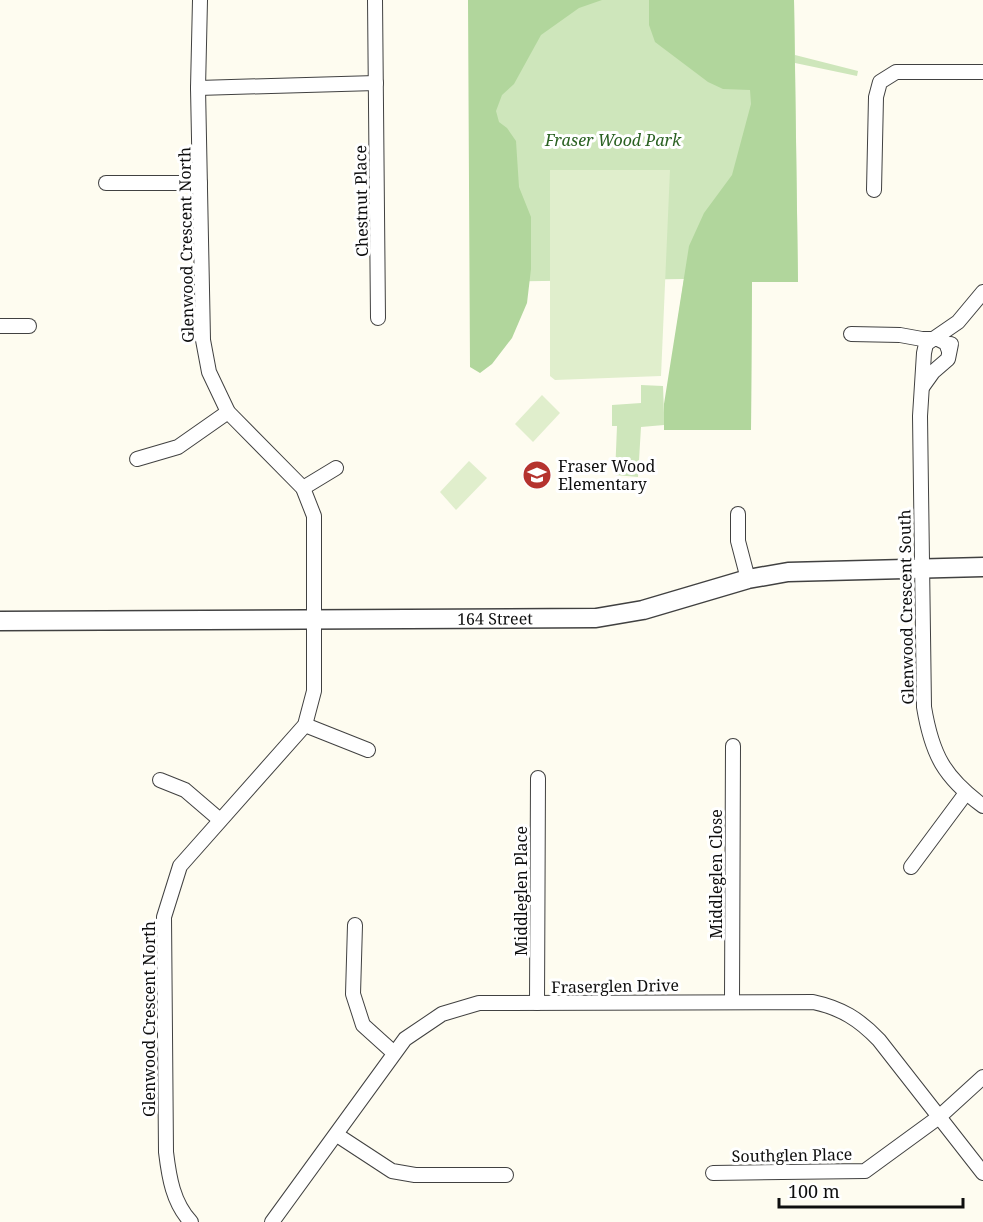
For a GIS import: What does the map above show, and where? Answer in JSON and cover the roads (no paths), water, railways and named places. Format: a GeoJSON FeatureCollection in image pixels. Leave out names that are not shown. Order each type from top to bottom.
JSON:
{"type":"FeatureCollection","features":[{"type":"Feature","properties":{"kind":"street","name":"Glenwood Crescent North"},"geometry":{"type":"LineString","coordinates":[[191,1222],[178,1204],[172,1187],[166,1152],[164,917],[180,866],[305,725],[314,691],[314,516],[303,488],[228,412],[208,372],[203,340],[198,88],[200,0]]}},
{"type":"Feature","properties":{"kind":"street","name":"Chestnut Place"},"geometry":{"type":"LineString","coordinates":[[375,0],[378,318]]}},
{"type":"Feature","properties":{"kind":"street"},"geometry":{"type":"LineString","coordinates":[[874,190],[876,97],[880,82],[896,72],[983,72]]}},
{"type":"Feature","properties":{"kind":"street"},"geometry":{"type":"LineString","coordinates":[[198,88],[376,83]]}},
{"type":"Feature","properties":{"kind":"street"},"geometry":{"type":"LineString","coordinates":[[106,183],[201,183]]}},
{"type":"Feature","properties":{"kind":"street"},"geometry":{"type":"LineString","coordinates":[[925,357],[926,344],[978,311],[983,292]]}},
{"type":"Feature","properties":{"kind":"street"},"geometry":{"type":"LineString","coordinates":[[923,386],[948,359],[958,322]]}},
{"type":"Feature","properties":{"kind":"street"},"geometry":{"type":"LineString","coordinates":[[0,326],[29,326]]}},
{"type":"Feature","properties":{"kind":"street"},"geometry":{"type":"LineString","coordinates":[[851,334],[900,335],[942,340],[950,351]]}},
{"type":"Feature","properties":{"kind":"street"},"geometry":{"type":"LineString","coordinates":[[907,337],[919,347],[925,357],[934,364],[941,364]]}},
{"type":"Feature","properties":{"kind":"street","name":"Glenwood Crescent South"},"geometry":{"type":"LineString","coordinates":[[925,357],[920,416],[924,707],[929,737],[942,765],[966,793],[983,806]]}},
{"type":"Feature","properties":{"kind":"street"},"geometry":{"type":"LineString","coordinates":[[137,459],[178,447],[228,412]]}},
{"type":"Feature","properties":{"kind":"street"},"geometry":{"type":"LineString","coordinates":[[303,488],[336,468]]}},
{"type":"Feature","properties":{"kind":"street"},"geometry":{"type":"LineString","coordinates":[[738,514],[738,541],[748,579]]}},
{"type":"Feature","properties":{"kind":"street","name":"164 Street"},"geometry":{"type":"LineString","coordinates":[[0,621],[596,618],[643,610],[748,579],[788,572],[983,567]]}},
{"type":"Feature","properties":{"kind":"street"},"geometry":{"type":"LineString","coordinates":[[305,725],[368,750]]}},
{"type":"Feature","properties":{"kind":"street","name":"Middleglen Close"},"geometry":{"type":"LineString","coordinates":[[732,1001],[733,746]]}},
{"type":"Feature","properties":{"kind":"street","name":"Middleglen Place"},"geometry":{"type":"LineString","coordinates":[[537,1003],[538,778]]}},
{"type":"Feature","properties":{"kind":"street"},"geometry":{"type":"LineString","coordinates":[[160,780],[185,790],[220,820]]}},
{"type":"Feature","properties":{"kind":"street"},"geometry":{"type":"LineString","coordinates":[[910,867],[966,793]]}},
{"type":"Feature","properties":{"kind":"street"},"geometry":{"type":"LineString","coordinates":[[355,925],[353,994],[363,1025],[394,1053]]}},
{"type":"Feature","properties":{"kind":"street","name":"Fraserglen Drive"},"geometry":{"type":"LineString","coordinates":[[272,1222],[405,1039],[442,1014],[479,1003],[732,1001],[813,1002],[834,1006],[864,1025],[879,1040],[983,1173]]}},
{"type":"Feature","properties":{"kind":"street","name":"Southglen Place"},"geometry":{"type":"LineString","coordinates":[[713,1173],[865,1171],[939,1117],[983,1077]]}},
{"type":"Feature","properties":{"kind":"street"},"geometry":{"type":"LineString","coordinates":[[337,1135],[392,1171],[415,1175],[506,1175]]}},
{"type":"Feature","properties":{"kind":"place","name":"Fraser Wood Elementary"},"geometry":{"type":"Point","coordinates":[537,475]}},
{"type":"Feature","properties":{"kind":"park label","name":"Fraser Wood Park"},"geometry":{"type":"Point","coordinates":[613,140]}}]}
